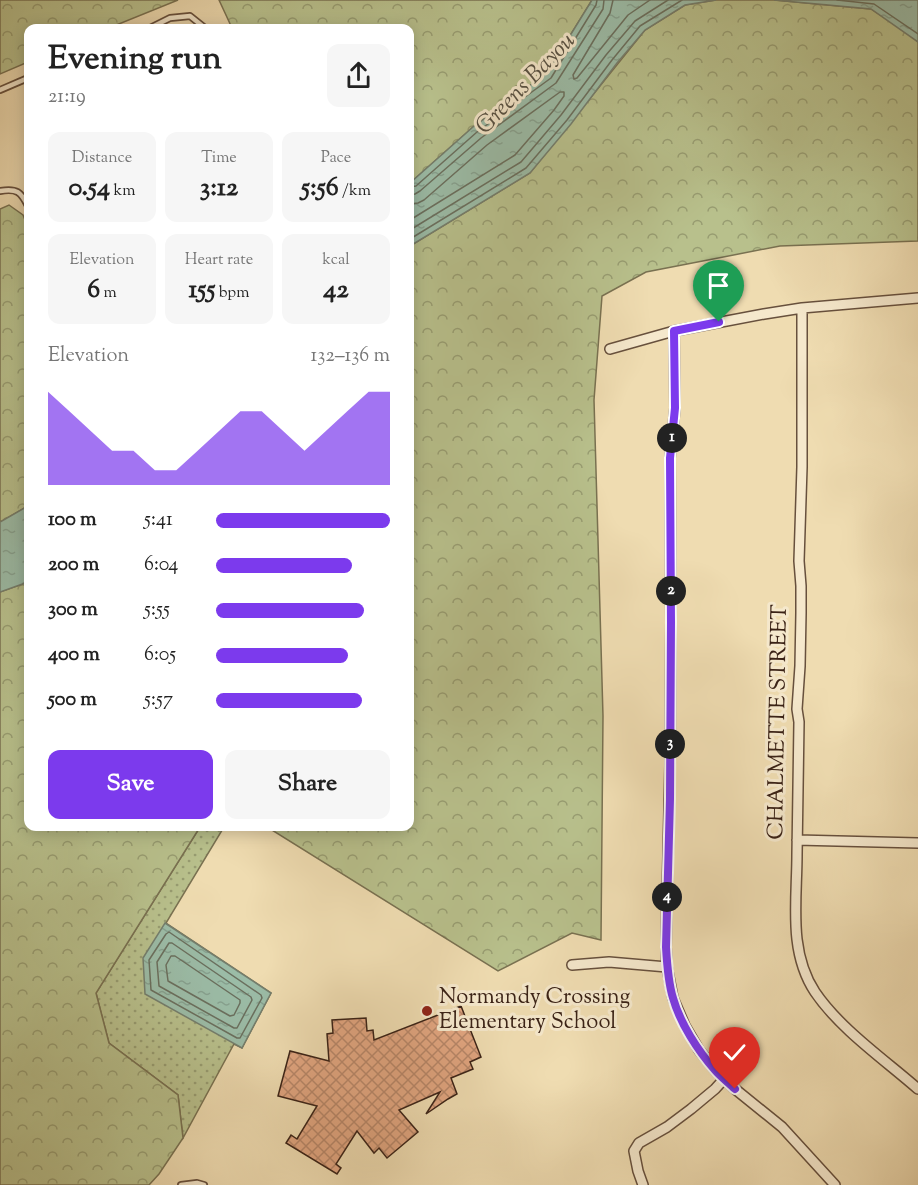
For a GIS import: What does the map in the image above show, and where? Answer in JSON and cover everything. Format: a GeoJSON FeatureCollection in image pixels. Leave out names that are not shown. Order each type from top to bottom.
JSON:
{"type":"FeatureCollection","features":[{"type":"Feature","properties":{"kind":"street"},"geometry":{"type":"LineString","coordinates":[[610,349],[674,331],[764,314],[802,308],[918,298]]}},
{"type":"Feature","properties":{"kind":"street","name":"CHALMETTE STREET"},"geometry":{"type":"LineString","coordinates":[[802,308],[802,467],[799,561],[801,613],[797,709],[799,722],[795,928],[803,967],[821,1000],[838,1019],[918,1089]]}},
{"type":"Feature","properties":{"kind":"street"},"geometry":{"type":"LineString","coordinates":[[674,331],[675,408],[670,458],[671,633],[667,967],[673,998],[699,1050],[724,1079],[782,1127],[835,1185]]}},
{"type":"Feature","properties":{"kind":"street"},"geometry":{"type":"LineString","coordinates":[[797,840],[918,843]]}},
{"type":"Feature","properties":{"kind":"street"},"geometry":{"type":"LineString","coordinates":[[572,965],[609,962],[667,967]]}},
{"type":"Feature","properties":{"kind":"street"},"geometry":{"type":"LineString","coordinates":[[643,1185],[634,1151],[639,1143],[667,1127],[691,1109],[724,1079]]}},
{"type":"Feature","properties":{"kind":"lane"},"geometry":{"type":"LineString","coordinates":[[158,24],[170,18],[190,16],[201,24]]}},
{"type":"Feature","properties":{"kind":"lane"},"geometry":{"type":"LineString","coordinates":[[0,90],[24,80]]}},
{"type":"Feature","properties":{"kind":"lane"},"geometry":{"type":"LineString","coordinates":[[0,191],[9,189],[16,191],[24,198]]}},
{"type":"Feature","properties":{"kind":"lane"},"geometry":{"type":"LineString","coordinates":[[181,1185],[197,1183],[204,1185]]}},
{"type":"Feature","properties":{"kind":"green space"},"geometry":{"type":"Polygon","coordinates":[[[0,0],[178,0],[119,24],[24,24],[24,64],[0,74],[0,0]]]}},
{"type":"Feature","properties":{"kind":"green space"},"geometry":{"type":"Polygon","coordinates":[[[219,0],[592,0],[547,73],[473,127],[414,179],[414,24],[230,24],[219,0]]]}},
{"type":"Feature","properties":{"kind":"green space"},"geometry":{"type":"Polygon","coordinates":[[[716,0],[774,0],[871,9],[916,39],[918,42],[918,241],[780,246],[646,272],[602,296],[594,400],[603,716],[601,940],[572,933],[498,971],[273,831],[414,831],[414,244],[530,173],[645,30],[685,5],[716,0]]]}},
{"type":"Feature","properties":{"kind":"green space"},"geometry":{"type":"Polygon","coordinates":[[[9,205],[24,217],[24,508],[0,522],[0,209],[9,205]]]}},
{"type":"Feature","properties":{"kind":"green space"},"geometry":{"type":"Polygon","coordinates":[[[24,583],[24,831],[197,831],[96,993],[109,1043],[178,1095],[183,1138],[149,1185],[0,1185],[0,592],[24,583]]]}},
{"type":"Feature","properties":{"kind":"green space"},"geometry":{"type":"Polygon","coordinates":[[[197,831],[222,831],[166,923],[271,993],[242,1048],[234,1044],[183,1138],[178,1095],[109,1043],[96,993],[197,831]]]}},
{"type":"Feature","properties":{"kind":"water"},"geometry":{"type":"Polygon","coordinates":[[[592,0],[716,0],[685,5],[645,30],[530,173],[414,244],[414,179],[473,127],[547,73],[592,0]]]}},
{"type":"Feature","properties":{"kind":"water"},"geometry":{"type":"Polygon","coordinates":[[[774,0],[918,0],[918,42],[871,9],[774,0]]]}},
{"type":"Feature","properties":{"kind":"water"},"geometry":{"type":"Polygon","coordinates":[[[24,508],[24,583],[0,592],[0,522],[24,508]]]}},
{"type":"Feature","properties":{"kind":"water"},"geometry":{"type":"Polygon","coordinates":[[[165,923],[271,993],[242,1048],[145,994],[143,958],[165,923]]]}},
{"type":"Feature","properties":{"kind":"building"},"geometry":{"type":"Polygon","coordinates":[[[461,1006],[481,1057],[470,1062],[473,1069],[451,1078],[457,1094],[426,1114],[440,1092],[399,1110],[418,1132],[387,1158],[379,1148],[374,1153],[357,1131],[336,1164],[341,1168],[337,1174],[286,1143],[291,1135],[297,1139],[317,1106],[278,1096],[290,1051],[329,1061],[327,1034],[333,1033],[332,1020],[366,1018],[367,1031],[373,1030],[374,1040],[461,1006]]]}},
{"type":"Feature","properties":{"kind":"place","name":"Normandy Crossing Elementary School"},"geometry":{"type":"Point","coordinates":[427,1011]}},
{"type":"Feature","properties":{"kind":"route"},"geometry":{"type":"LineString","coordinates":[[719,322],[674,331],[675,408],[670,458],[670,799],[666,947],[673,998],[685,1026],[699,1050],[735,1089]]}},
{"type":"Feature","properties":{"kind":"water label","name":"Greens Bayou"},"geometry":{"type":"Point","coordinates":[526,84]}}]}
